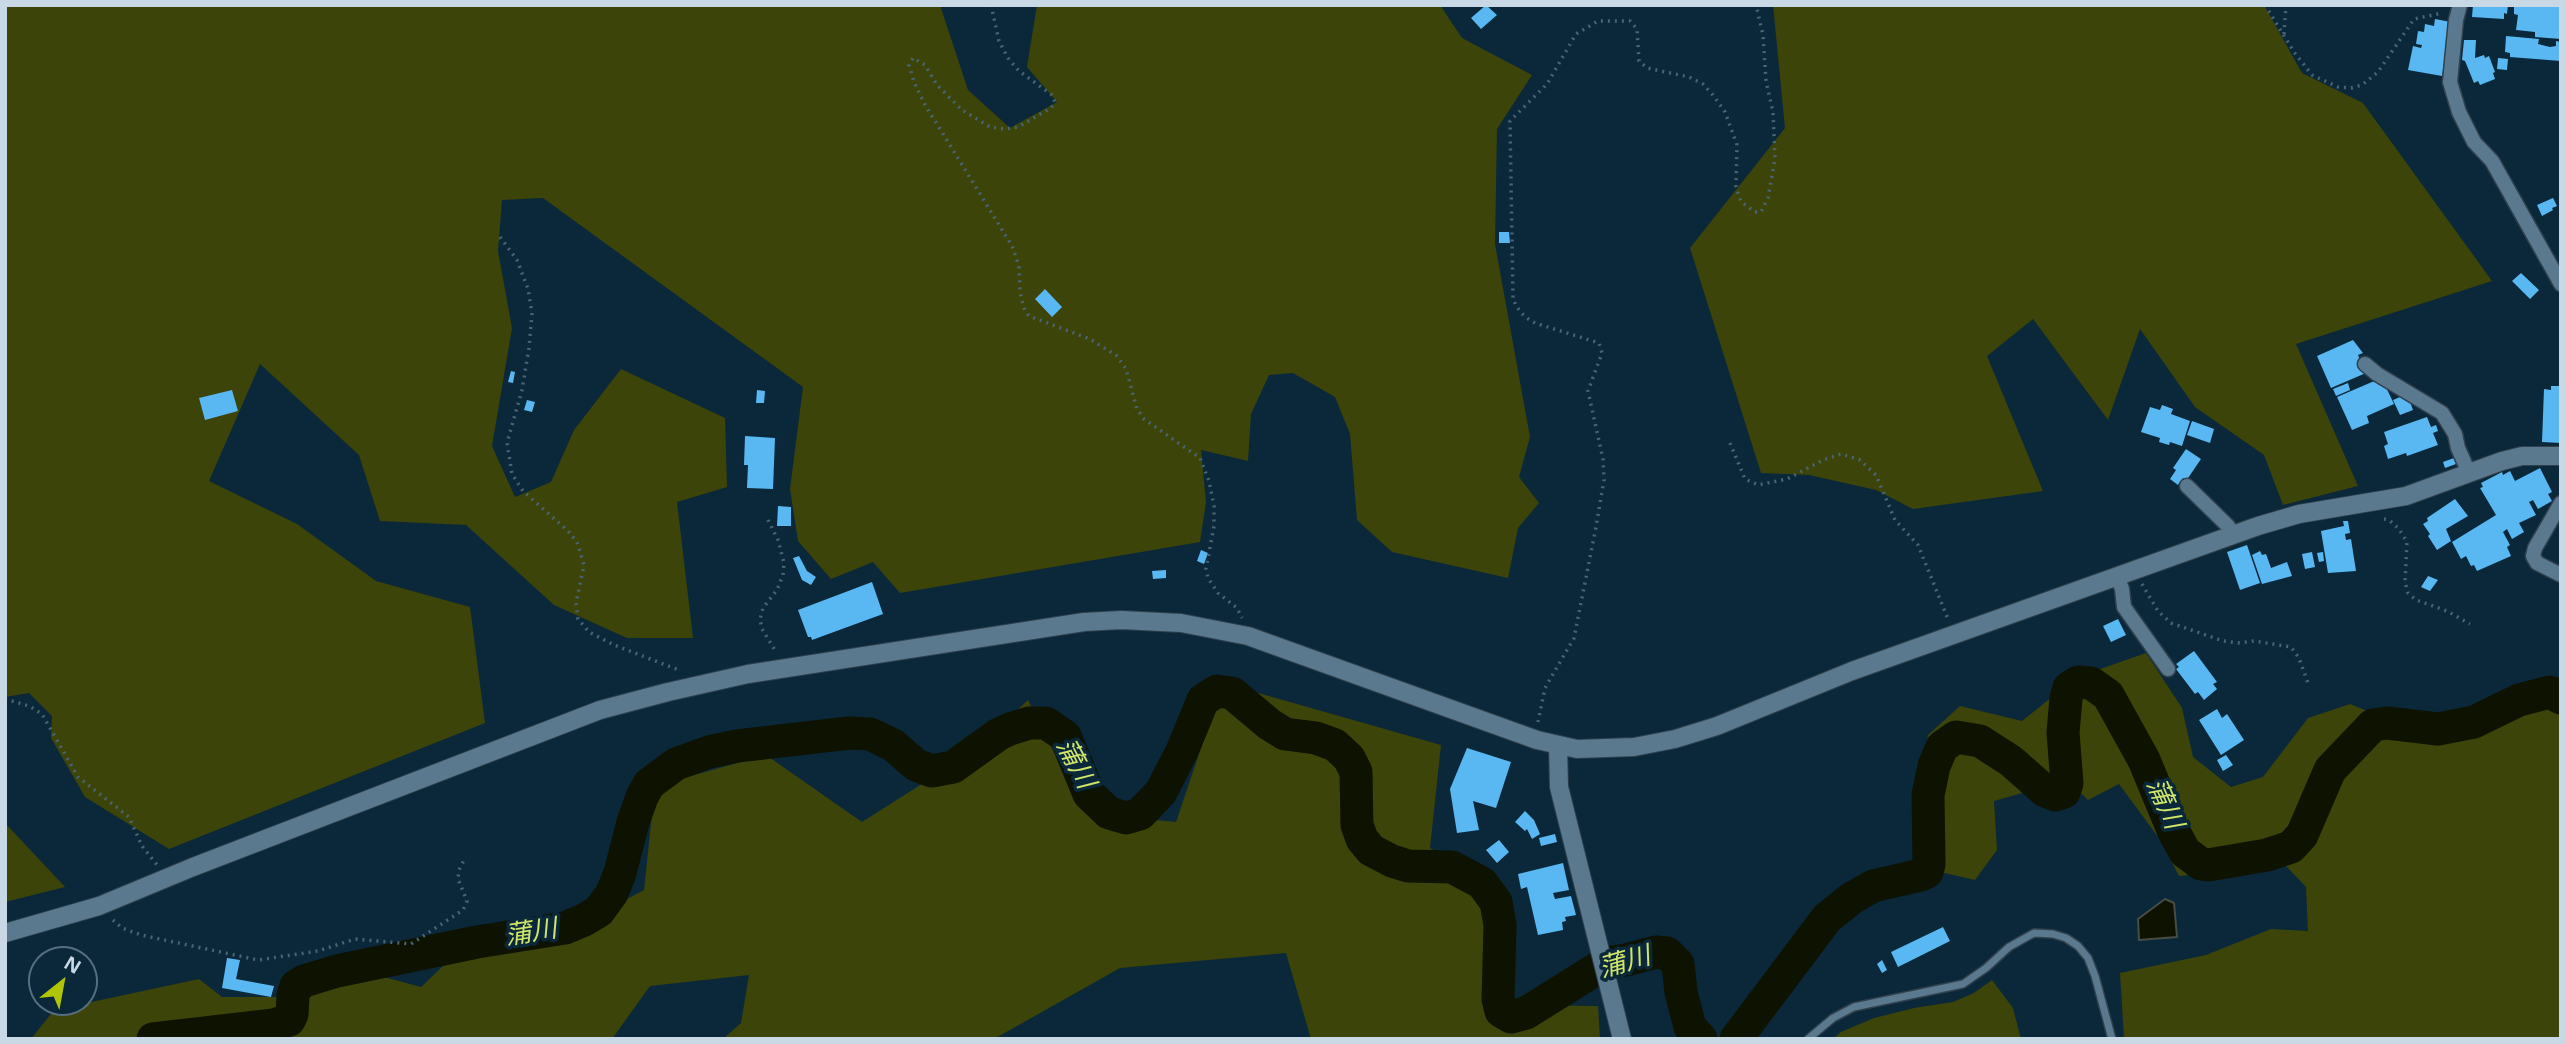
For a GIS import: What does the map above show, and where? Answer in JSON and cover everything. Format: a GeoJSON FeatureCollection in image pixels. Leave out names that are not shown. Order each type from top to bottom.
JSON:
{"type":"FeatureCollection","features":[{"type":"Feature","properties":{"kind":"street"},"geometry":{"type":"LineString","coordinates":[[2459,8],[2450,82],[2459,112],[2474,142],[2492,162],[2561,284]]}},
{"type":"Feature","properties":{"kind":"street"},"geometry":{"type":"LineString","coordinates":[[2365,364],[2442,413],[2455,435],[2469,474]]}},
{"type":"Feature","properties":{"kind":"street"},"geometry":{"type":"LineString","coordinates":[[5,933],[99,906],[600,710],[692,686],[781,669],[1084,622],[1121,620],[1181,623],[1244,635],[1537,740],[1577,749],[1606,749],[1675,739],[1756,711],[1852,671],[2232,535],[2299,514],[2406,496],[2522,456],[2561,456]]}},
{"type":"Feature","properties":{"kind":"street"},"geometry":{"type":"LineString","coordinates":[[2187,486],[2228,526],[2232,535]]}},
{"type":"Feature","properties":{"kind":"street"},"geometry":{"type":"LineString","coordinates":[[2561,503],[2533,556],[2537,563],[2561,575]]}},
{"type":"Feature","properties":{"kind":"street"},"geometry":{"type":"LineString","coordinates":[[2117,576],[2124,607],[2168,669]]}},
{"type":"Feature","properties":{"kind":"street"},"geometry":{"type":"LineString","coordinates":[[1558,746],[1559,787],[1622,1039]]}},
{"type":"Feature","properties":{"kind":"lane"},"geometry":{"type":"LineString","coordinates":[[1808,1039],[1833,1018],[1854,1007],[1963,984],[2009,947],[2034,933],[2066,938],[2078,946],[2088,958],[2112,1039]]}},
{"type":"Feature","properties":{"kind":"path"},"geometry":{"type":"LineString","coordinates":[[991,5],[999,41],[1008,58],[1019,71],[1052,95],[1055,102],[1051,108],[1018,127],[990,127],[962,110],[937,85],[925,65],[913,58],[909,65],[914,82],[924,103],[1012,246],[1019,266],[1024,309],[1029,316],[1090,339],[1117,356],[1126,369],[1137,409],[1144,419],[1200,458],[1209,481],[1213,506],[1214,526],[1206,569],[1208,578],[1218,593],[1237,608],[1246,625],[1244,635]]}},
{"type":"Feature","properties":{"kind":"path"},"geometry":{"type":"LineString","coordinates":[[1537,740],[1538,714],[1545,688],[1573,638],[1576,627],[1604,480],[1603,459],[1588,391],[1602,353],[1599,343],[1535,323],[1525,317],[1516,306],[1513,298],[1510,121],[1547,84],[1576,34],[1598,21],[1630,21],[1637,29],[1639,61],[1647,68],[1689,77],[1703,84],[1725,112],[1737,145],[1736,187],[1741,202],[1755,212],[1761,212],[1768,198],[1775,159],[1773,112],[1766,81],[1763,35],[1756,5]]}},
{"type":"Feature","properties":{"kind":"path"},"geometry":{"type":"LineString","coordinates":[[2265,5],[2312,75],[2338,87],[2351,88],[2362,85],[2378,72],[2414,19],[2459,8]]}},
{"type":"Feature","properties":{"kind":"path"},"geometry":{"type":"LineString","coordinates":[[2284,36],[2286,5]]}},
{"type":"Feature","properties":{"kind":"path"},"geometry":{"type":"LineString","coordinates":[[500,237],[517,261],[528,289],[532,313],[522,390],[507,443],[512,474],[523,491],[577,542],[584,565],[576,603],[578,619],[589,632],[690,676],[692,686]]}},
{"type":"Feature","properties":{"kind":"path"},"geometry":{"type":"LineString","coordinates":[[1730,443],[1745,479],[1758,485],[1787,479],[1823,460],[1841,454],[1860,460],[1876,475],[1895,520],[1918,545],[1955,634]]}},
{"type":"Feature","properties":{"kind":"path"},"geometry":{"type":"LineString","coordinates":[[2358,505],[2362,515],[2389,520],[2407,542],[2405,582],[2409,593],[2416,600],[2447,611],[2470,624]]}},
{"type":"Feature","properties":{"kind":"path"},"geometry":{"type":"LineString","coordinates":[[768,520],[778,540],[784,563],[777,590],[763,608],[760,620],[762,629],[778,655],[781,669]]}},
{"type":"Feature","properties":{"kind":"path"},"geometry":{"type":"LineString","coordinates":[[2136,569],[2158,611],[2171,624],[2223,641],[2254,641],[2291,647],[2299,658],[2308,683]]}},
{"type":"Feature","properties":{"kind":"path"},"geometry":{"type":"LineString","coordinates":[[5,699],[29,706],[42,714],[78,778],[133,822],[142,846],[156,863],[162,880]]}},
{"type":"Feature","properties":{"kind":"path"},"geometry":{"type":"LineString","coordinates":[[99,906],[122,928],[258,960],[318,951],[355,940],[411,944],[463,910],[467,901],[458,879],[465,858]]}},
{"type":"Feature","properties":{"kind":"green space"},"geometry":{"type":"Polygon","coordinates":[[[5,5],[940,5],[968,90],[1010,128],[1057,102],[1027,67],[1037,5],[1440,5],[1462,38],[1532,75],[1497,129],[1495,244],[1530,437],[1519,477],[1539,503],[1518,528],[1508,578],[1392,552],[1357,520],[1350,434],[1335,397],[1293,373],[1269,375],[1251,414],[1248,461],[1201,450],[1206,502],[1200,542],[900,593],[873,562],[831,579],[798,541],[790,489],[803,387],[543,198],[502,200],[498,251],[512,328],[492,446],[515,497],[551,482],[574,430],[621,369],[725,418],[727,487],[677,502],[693,638],[627,638],[554,605],[466,525],[380,521],[359,455],[260,364],[209,481],[297,524],[376,581],[470,607],[485,723],[169,849],[85,797],[51,738],[52,716],[29,693],[5,697],[5,5]]]}},
{"type":"Feature","properties":{"kind":"green space"},"geometry":{"type":"Polygon","coordinates":[[[1773,5],[2264,5],[2302,73],[2363,103],[2492,281],[2296,344],[2358,486],[2283,505],[2264,455],[2195,407],[2140,329],[2108,420],[2033,319],[1987,356],[2043,491],[1913,509],[1876,490],[1809,475],[1761,473],[1690,248],[1785,128],[1773,5]]]}},
{"type":"Feature","properties":{"kind":"green space"},"geometry":{"type":"Polygon","coordinates":[[[2146,653],[2182,708],[2193,757],[2231,787],[2263,777],[2308,718],[2350,704],[2405,726],[2533,691],[2561,704],[2561,1039],[2124,1039],[2120,973],[2206,955],[2271,929],[2308,931],[2306,887],[2286,866],[2179,876],[2161,841],[2119,784],[2088,800],[2068,780],[1994,801],[1997,850],[1975,880],[1914,866],[1921,779],[1928,735],[1960,706],[2022,721],[2089,673],[2146,653]]]}},
{"type":"Feature","properties":{"kind":"green space"},"geometry":{"type":"Polygon","coordinates":[[[1223,683],[1441,745],[1430,848],[1486,882],[1512,1005],[1598,1006],[1600,1039],[1311,1039],[1286,953],[1120,968],[994,1039],[723,1039],[741,1023],[749,975],[650,986],[612,1039],[31,1039],[49,1016],[98,1016],[98,1001],[199,979],[222,997],[311,997],[328,962],[421,987],[465,945],[585,921],[644,890],[655,786],[766,755],[862,822],[972,752],[1028,700],[1086,813],[1176,822],[1223,683]]]}},
{"type":"Feature","properties":{"kind":"green space"},"geometry":{"type":"Polygon","coordinates":[[[5,823],[65,887],[5,902],[5,823]]]}},
{"type":"Feature","properties":{"kind":"green space"},"geometry":{"type":"Polygon","coordinates":[[[1992,980],[2013,1008],[2021,1039],[1833,1039],[1841,1032],[1874,1018],[1953,1002],[1974,993],[1992,980]]]}},
{"type":"Feature","properties":{"kind":"shaded area"},"geometry":{"type":"Polygon","coordinates":[[[2165,899],[2174,903],[2177,937],[2139,940],[2138,919],[2165,899]]]}},
{"type":"Feature","properties":{"kind":"building"},"geometry":{"type":"Polygon","coordinates":[[[1486,5],[1497,15],[1481,29],[1471,18],[1486,5]]]}},
{"type":"Feature","properties":{"kind":"building"},"geometry":{"type":"Polygon","coordinates":[[[2473,5],[2508,5],[2507,14],[2504,13],[2504,19],[2472,17],[2473,5]]]}},
{"type":"Feature","properties":{"kind":"building"},"geometry":{"type":"Polygon","coordinates":[[[2514,5],[2561,5],[2561,39],[2535,37],[2535,32],[2516,30],[2518,15],[2514,14],[2514,5]]]}},
{"type":"Feature","properties":{"kind":"building"},"geometry":{"type":"Polygon","coordinates":[[[2435,19],[2451,22],[2442,76],[2408,70],[2413,46],[2421,48],[2422,45],[2416,44],[2418,31],[2424,32],[2425,24],[2434,26],[2435,19]]]}},
{"type":"Feature","properties":{"kind":"building"},"geometry":{"type":"Polygon","coordinates":[[[2506,36],[2539,39],[2538,44],[2550,47],[2556,46],[2556,41],[2561,42],[2561,61],[2510,57],[2510,53],[2505,52],[2506,36]]]}},
{"type":"Feature","properties":{"kind":"building"},"geometry":{"type":"Polygon","coordinates":[[[2464,40],[2476,40],[2475,58],[2489,56],[2495,79],[2480,85],[2478,81],[2474,83],[2465,61],[2462,60],[2464,40]]]}},
{"type":"Feature","properties":{"kind":"building"},"geometry":{"type":"Polygon","coordinates":[[[2498,58],[2508,59],[2507,70],[2497,69],[2498,58]]]}},
{"type":"Feature","properties":{"kind":"building"},"geometry":{"type":"Polygon","coordinates":[[[2553,198],[2557,206],[2542,216],[2537,205],[2553,198]]]}},
{"type":"Feature","properties":{"kind":"building"},"geometry":{"type":"Polygon","coordinates":[[[1499,232],[1509,232],[1510,243],[1499,243],[1499,232]]]}},
{"type":"Feature","properties":{"kind":"building"},"geometry":{"type":"Polygon","coordinates":[[[2521,273],[2539,290],[2530,299],[2512,281],[2521,273]]]}},
{"type":"Feature","properties":{"kind":"building"},"geometry":{"type":"Polygon","coordinates":[[[1045,289],[1062,307],[1052,317],[1035,299],[1045,289]]]}},
{"type":"Feature","properties":{"kind":"building"},"geometry":{"type":"Polygon","coordinates":[[[2353,340],[2363,353],[2358,355],[2366,373],[2331,388],[2317,356],[2353,340]]]}},
{"type":"Feature","properties":{"kind":"building"},"geometry":{"type":"Polygon","coordinates":[[[511,371],[515,372],[513,383],[508,382],[511,371]]]}},
{"type":"Feature","properties":{"kind":"building"},"geometry":{"type":"Polygon","coordinates":[[[2379,379],[2384,383],[2394,404],[2367,416],[2369,423],[2352,430],[2337,397],[2379,379]]]}},
{"type":"Feature","properties":{"kind":"building"},"geometry":{"type":"Polygon","coordinates":[[[2348,383],[2350,390],[2336,396],[2333,389],[2348,383]]]}},
{"type":"Feature","properties":{"kind":"building"},"geometry":{"type":"Polygon","coordinates":[[[2551,386],[2561,386],[2561,443],[2542,442],[2544,389],[2551,390],[2551,386]]]}},
{"type":"Feature","properties":{"kind":"building"},"geometry":{"type":"Polygon","coordinates":[[[232,390],[238,411],[205,420],[199,398],[232,390]]]}},
{"type":"Feature","properties":{"kind":"building"},"geometry":{"type":"Polygon","coordinates":[[[757,390],[765,391],[764,403],[756,403],[757,390]]]}},
{"type":"Feature","properties":{"kind":"building"},"geometry":{"type":"Polygon","coordinates":[[[2407,394],[2413,410],[2400,415],[2393,400],[2407,394]]]}},
{"type":"Feature","properties":{"kind":"building"},"geometry":{"type":"Polygon","coordinates":[[[527,400],[535,402],[532,412],[524,410],[527,400]]]}},
{"type":"Feature","properties":{"kind":"building"},"geometry":{"type":"Polygon","coordinates":[[[2162,405],[2173,409],[2171,414],[2190,421],[2182,446],[2159,442],[2160,438],[2141,432],[2150,407],[2160,410],[2162,405]]]}},
{"type":"Feature","properties":{"kind":"building"},"geometry":{"type":"Polygon","coordinates":[[[2427,417],[2431,427],[2436,425],[2438,431],[2433,433],[2438,445],[2407,456],[2406,453],[2388,459],[2384,446],[2388,444],[2384,432],[2427,417]]]}},
{"type":"Feature","properties":{"kind":"building"},"geometry":{"type":"Polygon","coordinates":[[[2192,421],[2214,429],[2210,443],[2187,435],[2192,421]]]}},
{"type":"Feature","properties":{"kind":"building"},"geometry":{"type":"Polygon","coordinates":[[[745,436],[775,438],[773,489],[747,488],[748,465],[744,465],[745,436]]]}},
{"type":"Feature","properties":{"kind":"building"},"geometry":{"type":"Polygon","coordinates":[[[2186,449],[2201,459],[2186,481],[2183,478],[2178,485],[2170,479],[2176,470],[2173,468],[2186,449]]]}},
{"type":"Feature","properties":{"kind":"building"},"geometry":{"type":"Polygon","coordinates":[[[2454,458],[2456,464],[2445,468],[2443,462],[2454,458]]]}},
{"type":"Feature","properties":{"kind":"building"},"geometry":{"type":"Polygon","coordinates":[[[2540,468],[2552,492],[2548,494],[2552,501],[2538,509],[2533,500],[2529,502],[2536,515],[2519,523],[2524,532],[2512,539],[2507,529],[2503,532],[2510,545],[2507,547],[2511,556],[2477,571],[2466,556],[2461,559],[2452,542],[2496,515],[2480,488],[2483,487],[2481,483],[2502,472],[2503,475],[2510,471],[2515,481],[2540,468]]]}},
{"type":"Feature","properties":{"kind":"building"},"geometry":{"type":"Polygon","coordinates":[[[2455,499],[2468,516],[2446,529],[2451,541],[2437,550],[2423,524],[2428,521],[2427,518],[2455,499]]]}},
{"type":"Feature","properties":{"kind":"building"},"geometry":{"type":"Polygon","coordinates":[[[778,506],[791,507],[791,526],[777,526],[778,506]]]}},
{"type":"Feature","properties":{"kind":"building"},"geometry":{"type":"Polygon","coordinates":[[[2343,521],[2348,521],[2350,533],[2345,534],[2346,540],[2351,539],[2356,571],[2328,573],[2321,531],[2344,526],[2343,521]]]}},
{"type":"Feature","properties":{"kind":"building"},"geometry":{"type":"Polygon","coordinates":[[[2247,545],[2260,583],[2240,590],[2227,552],[2247,545]]]}},
{"type":"Feature","properties":{"kind":"building"},"geometry":{"type":"Polygon","coordinates":[[[1201,550],[1208,553],[1204,564],[1197,561],[1201,550]]]}},
{"type":"Feature","properties":{"kind":"building"},"geometry":{"type":"Polygon","coordinates":[[[2260,551],[2262,555],[2266,554],[2271,568],[2287,562],[2292,576],[2262,584],[2252,555],[2260,551]]]}},
{"type":"Feature","properties":{"kind":"building"},"geometry":{"type":"Polygon","coordinates":[[[2312,552],[2315,567],[2305,569],[2302,554],[2312,552]]]}},
{"type":"Feature","properties":{"kind":"building"},"geometry":{"type":"Polygon","coordinates":[[[2323,552],[2324,561],[2319,562],[2317,553],[2323,552]]]}},
{"type":"Feature","properties":{"kind":"building"},"geometry":{"type":"Polygon","coordinates":[[[799,556],[807,571],[816,577],[811,585],[802,580],[793,558],[799,556]]]}},
{"type":"Feature","properties":{"kind":"building"},"geometry":{"type":"Polygon","coordinates":[[[1166,570],[1166,578],[1153,579],[1152,571],[1166,570]]]}},
{"type":"Feature","properties":{"kind":"building"},"geometry":{"type":"Polygon","coordinates":[[[2428,576],[2438,580],[2430,591],[2421,587],[2428,576]]]}},
{"type":"Feature","properties":{"kind":"building"},"geometry":{"type":"Polygon","coordinates":[[[872,582],[883,614],[812,640],[808,637],[798,610],[872,582]]]}},
{"type":"Feature","properties":{"kind":"building"},"geometry":{"type":"Polygon","coordinates":[[[2118,619],[2126,635],[2111,642],[2103,626],[2118,619]]]}},
{"type":"Feature","properties":{"kind":"building"},"geometry":{"type":"Polygon","coordinates":[[[2194,651],[2217,682],[2213,684],[2217,689],[2204,700],[2198,692],[2195,694],[2176,669],[2179,667],[2176,664],[2194,651]]]}},
{"type":"Feature","properties":{"kind":"building"},"geometry":{"type":"Polygon","coordinates":[[[2217,709],[2222,718],[2227,714],[2244,740],[2221,755],[2199,720],[2217,709]]]}},
{"type":"Feature","properties":{"kind":"building"},"geometry":{"type":"Polygon","coordinates":[[[1467,748],[1511,762],[1496,808],[1473,801],[1479,830],[1457,833],[1450,789],[1467,748]]]}},
{"type":"Feature","properties":{"kind":"building"},"geometry":{"type":"Polygon","coordinates":[[[2226,755],[2233,765],[2223,771],[2217,760],[2226,755]]]}},
{"type":"Feature","properties":{"kind":"building"},"geometry":{"type":"Polygon","coordinates":[[[1525,811],[1534,820],[1540,834],[1532,839],[1527,829],[1525,831],[1515,822],[1525,811]]]}},
{"type":"Feature","properties":{"kind":"building"},"geometry":{"type":"Polygon","coordinates":[[[1555,834],[1557,842],[1541,846],[1539,838],[1555,834]]]}},
{"type":"Feature","properties":{"kind":"building"},"geometry":{"type":"Polygon","coordinates":[[[1499,840],[1509,852],[1497,863],[1486,850],[1499,840]]]}},
{"type":"Feature","properties":{"kind":"building"},"geometry":{"type":"Polygon","coordinates":[[[1563,863],[1569,890],[1553,893],[1555,899],[1571,896],[1576,915],[1565,917],[1566,921],[1562,922],[1563,930],[1538,935],[1527,887],[1521,889],[1518,874],[1563,863]]]}},
{"type":"Feature","properties":{"kind":"building"},"geometry":{"type":"Polygon","coordinates":[[[1943,927],[1950,941],[1898,967],[1891,952],[1943,927]]]}},
{"type":"Feature","properties":{"kind":"building"},"geometry":{"type":"Polygon","coordinates":[[[227,958],[240,960],[236,979],[274,986],[271,997],[222,988],[227,958]]]}},
{"type":"Feature","properties":{"kind":"building"},"geometry":{"type":"Polygon","coordinates":[[[1882,960],[1887,970],[1882,973],[1877,964],[1882,960]]]}},
{"type":"Feature","properties":{"kind":"waterway","name":"蒲川"},"geometry":{"type":"LineString","coordinates":[[1736,1039],[1827,918],[1852,898],[1873,886],[1927,872],[1928,795],[1934,766],[1942,747],[1956,737],[1980,741],[2011,761],[2045,791],[2055,795],[2064,792],[2067,783],[2063,733],[2066,698],[2069,688],[2078,682],[2091,683],[2108,695],[2144,760],[2185,852],[2201,864],[2208,865],[2267,855],[2291,847],[2302,835],[2330,770],[2373,725],[2387,723],[2438,729],[2474,722],[2519,700],[2550,692],[2561,698]]}},
{"type":"Feature","properties":{"kind":"waterway","name":"蒲川"},"geometry":{"type":"LineString","coordinates":[[153,1039],[274,1025],[289,1020],[296,986],[304,981],[337,971],[477,942],[565,928],[584,920],[599,911],[612,893],[633,822],[649,784],[676,764],[709,752],[737,746],[849,733],[870,734],[893,745],[916,765],[932,771],[953,767],[1010,729],[1029,723],[1046,723],[1065,736],[1089,794],[1109,813],[1126,818],[1140,814],[1161,792],[1203,700],[1217,691],[1232,693],[1285,734],[1316,738],[1335,745],[1349,758],[1356,772],[1357,825],[1362,839],[1371,850],[1408,866],[1452,867],[1482,883],[1496,902],[1500,925],[1498,999],[1501,1011],[1511,1017],[1526,1013],[1606,963],[1656,952],[1667,953],[1678,964],[1681,992],[1690,1027],[1701,1039]]}}]}
